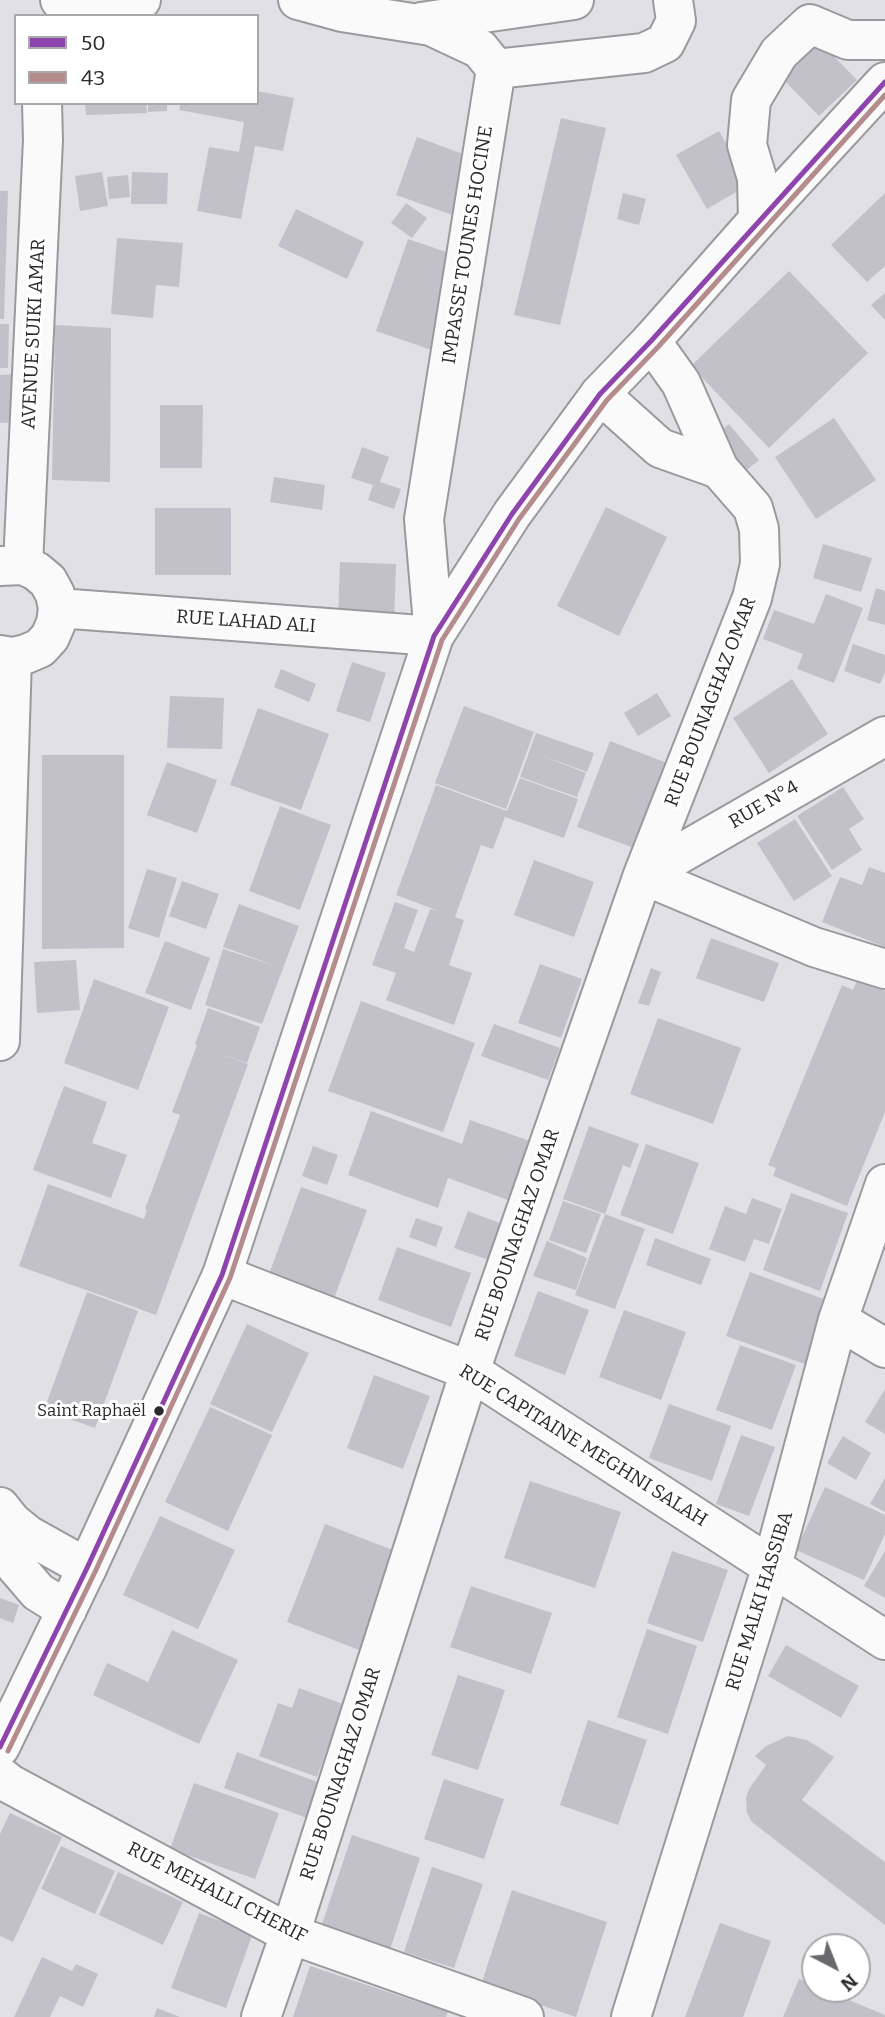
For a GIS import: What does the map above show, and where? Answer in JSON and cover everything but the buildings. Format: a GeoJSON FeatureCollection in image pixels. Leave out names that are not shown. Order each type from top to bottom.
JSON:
{"type":"FeatureCollection","features":[{"type":"Feature","properties":{"kind":"street"},"geometry":{"type":"LineString","coordinates":[[60,0],[111,9],[141,0]]}},
{"type":"Feature","properties":{"kind":"street"},"geometry":{"type":"LineString","coordinates":[[298,0],[342,12],[432,26],[480,49],[496,69],[644,53],[665,43],[676,21],[673,0]]}},
{"type":"Feature","properties":{"kind":"street"},"geometry":{"type":"LineString","coordinates":[[411,23],[575,0]]}},
{"type":"Feature","properties":{"kind":"street"},"geometry":{"type":"LineString","coordinates":[[758,220],[757,178],[747,145],[751,100],[779,53],[810,24],[848,40],[885,40]]}},
{"type":"Feature","properties":{"kind":"street","name":"IMPASSE TOUNES HOCINE"},"geometry":{"type":"LineString","coordinates":[[434,636],[425,519],[496,69]]}},
{"type":"Feature","properties":{"kind":"street"},"geometry":{"type":"LineString","coordinates":[[0,1748],[87,1568],[222,1275],[434,636],[512,514],[600,394],[885,82]]}},
{"type":"Feature","properties":{"kind":"street","name":"AVENUE SUIKI AMAR"},"geometry":{"type":"LineString","coordinates":[[11,565],[43,140],[43,105]]}},
{"type":"Feature","properties":{"kind":"street"},"geometry":{"type":"LineString","coordinates":[[651,341],[681,383],[719,469]]}},
{"type":"Feature","properties":{"kind":"street"},"geometry":{"type":"LineString","coordinates":[[600,394],[660,448],[719,469]]}},
{"type":"Feature","properties":{"kind":"street","name":"RUE BOUNAGHAZ OMAR"},"geometry":{"type":"LineString","coordinates":[[261,2017],[470,1371],[643,875],[752,598],[760,564],[760,529],[753,508],[719,469]]}},
{"type":"Feature","properties":{"kind":"street"},"geometry":{"type":"LineString","coordinates":[[0,1041],[6,656],[26,654],[40,648],[50,637],[58,608],[48,581],[36,571],[11,565]]}},
{"type":"Feature","properties":{"kind":"street","name":"RUE LAHAD ALI"},"geometry":{"type":"LineString","coordinates":[[58,608],[434,636]]}},
{"type":"Feature","properties":{"kind":"street","name":"RUE N°4"},"geometry":{"type":"LineString","coordinates":[[643,875],[885,736]]}},
{"type":"Feature","properties":{"kind":"street"},"geometry":{"type":"LineString","coordinates":[[643,875],[814,947],[885,970]]}},
{"type":"Feature","properties":{"kind":"street","name":"RUE MALKI HASSIBA"},"geometry":{"type":"LineString","coordinates":[[631,2017],[772,1566],[838,1320],[885,1184]]}},
{"type":"Feature","properties":{"kind":"street","name":"RUE CAPITAINE MEGHNI SALAH"},"geometry":{"type":"LineString","coordinates":[[222,1275],[470,1371],[885,1640]]}},
{"type":"Feature","properties":{"kind":"street"},"geometry":{"type":"LineString","coordinates":[[838,1320],[885,1348]]}},
{"type":"Feature","properties":{"kind":"street"},"geometry":{"type":"LineString","coordinates":[[0,1507],[12,1522],[28,1535],[87,1568]]}},
{"type":"Feature","properties":{"kind":"street"},"geometry":{"type":"LineString","coordinates":[[0,1548],[38,1592],[67,1609]]}},
{"type":"Feature","properties":{"kind":"street","name":"RUE MEHALLI CHERIF"},"geometry":{"type":"LineString","coordinates":[[0,1776],[10,1784],[290,1934],[524,2017]]}},
{"type":"Feature","properties":{"kind":"transit line","name":"50"},"geometry":{"type":"LineString","coordinates":[[0,1747],[87,1568],[222,1275],[434,636],[512,514],[600,394],[885,82]]}},
{"type":"Feature","properties":{"kind":"transit line","name":"43"},"geometry":{"type":"LineString","coordinates":[[8,1751],[95,1572],[230,1278],[442,640],[519,519],[607,400],[885,95]]}},
{"type":"Feature","properties":{"kind":"place","name":"Saint Raphaël"},"geometry":{"type":"Point","coordinates":[159,1411]}}]}
